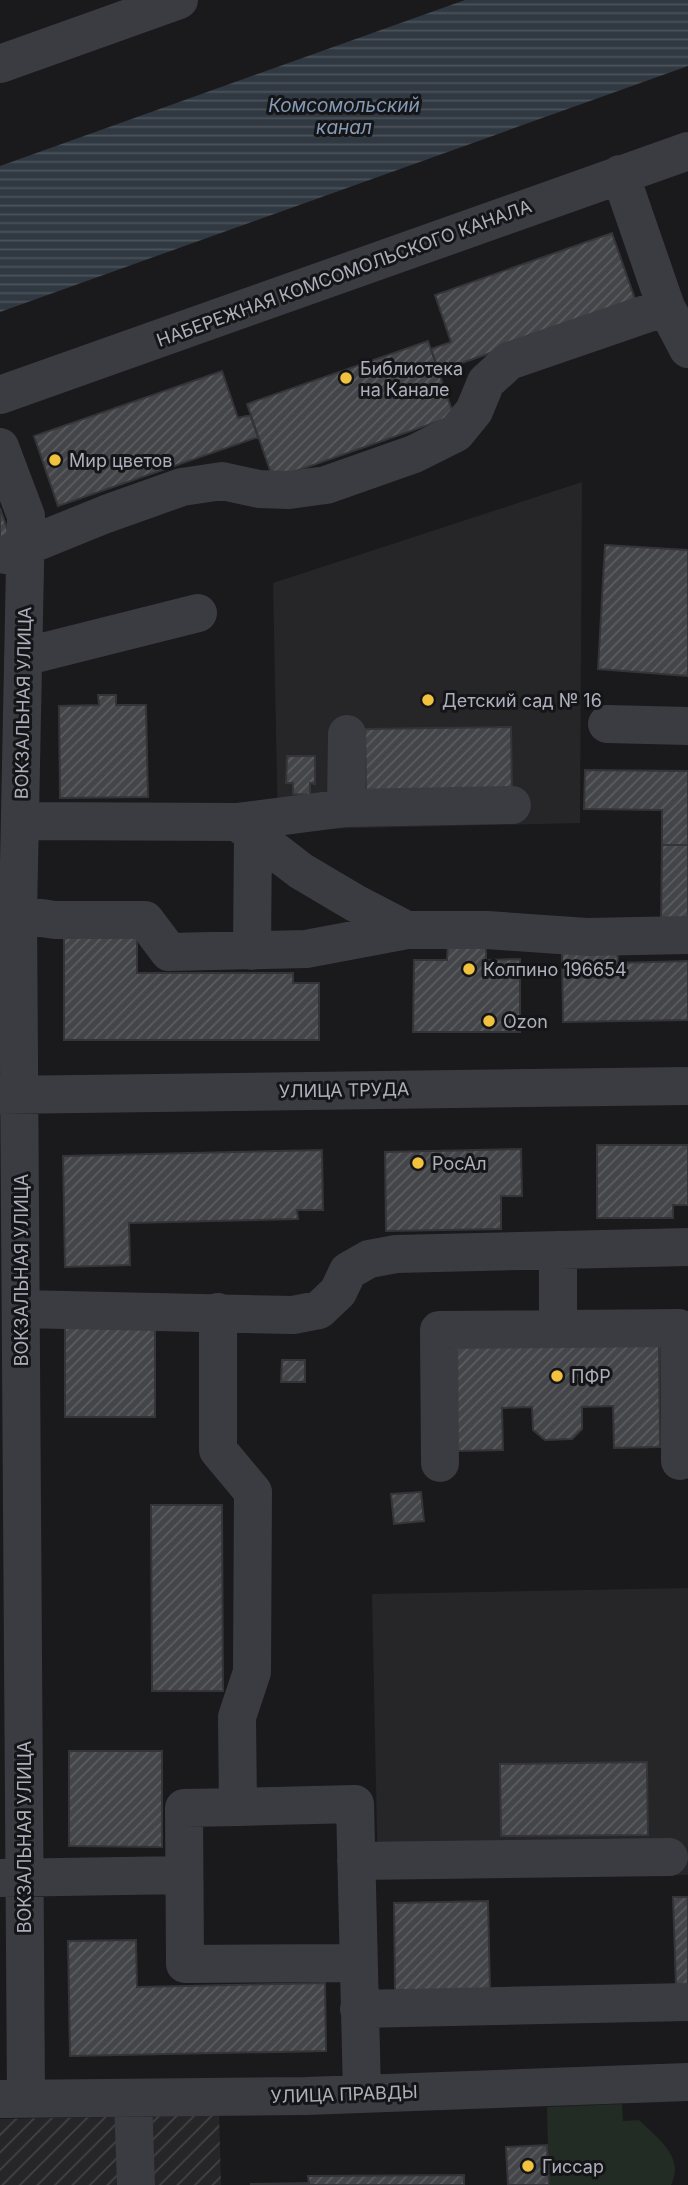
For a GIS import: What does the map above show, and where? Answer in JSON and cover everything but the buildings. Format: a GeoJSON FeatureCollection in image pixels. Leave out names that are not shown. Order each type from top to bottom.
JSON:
{"type":"FeatureCollection","features":[{"type":"Feature","properties":{"kind":"street"},"geometry":{"type":"LineString","coordinates":[[0,64],[179,0]]}},
{"type":"Feature","properties":{"kind":"street","name":"НАБЕРЕЖНАЯ КОМСОМОЛЬСКОГО КАНАЛА"},"geometry":{"type":"LineString","coordinates":[[0,395],[688,151]]}},
{"type":"Feature","properties":{"kind":"street"},"geometry":{"type":"LineString","coordinates":[[620,174],[666,307],[688,349]]}},
{"type":"Feature","properties":{"kind":"street"},"geometry":{"type":"LineString","coordinates":[[13,552],[182,487],[222,481],[259,489],[289,490],[326,485],[414,454],[456,433],[474,411],[486,382],[509,361],[666,307]]}},
{"type":"Feature","properties":{"kind":"street","name":"ВОКЗАЛЬНАЯ УЛИЦА"},"geometry":{"type":"LineString","coordinates":[[0,447],[26,516],[13,552],[23,657],[20,821],[9,913],[10,1095],[21,1309],[12,1877],[13,2099]]}},
{"type":"Feature","properties":{"kind":"street"},"geometry":{"type":"LineString","coordinates":[[23,657],[198,613]]}},
{"type":"Feature","properties":{"kind":"street"},"geometry":{"type":"LineString","coordinates":[[607,724],[688,726]]}},
{"type":"Feature","properties":{"kind":"street"},"geometry":{"type":"LineString","coordinates":[[346,808],[347,734]]}},
{"type":"Feature","properties":{"kind":"street"},"geometry":{"type":"LineString","coordinates":[[20,821],[245,829],[346,808],[512,805]]}},
{"type":"Feature","properties":{"kind":"street"},"geometry":{"type":"LineString","coordinates":[[245,829],[301,871],[407,930]]}},
{"type":"Feature","properties":{"kind":"street"},"geometry":{"type":"LineString","coordinates":[[245,829],[252,951]]}},
{"type":"Feature","properties":{"kind":"street"},"geometry":{"type":"LineString","coordinates":[[9,913],[55,920],[145,920],[169,952],[306,949],[407,930],[487,930],[587,937],[688,935]]}},
{"type":"Feature","properties":{"kind":"street","name":"УЛИЦА ТРУДА"},"geometry":{"type":"LineString","coordinates":[[10,1095],[688,1086]]}},
{"type":"Feature","properties":{"kind":"street"},"geometry":{"type":"LineString","coordinates":[[21,1309],[293,1315],[319,1310],[338,1292],[348,1271],[369,1259],[396,1254],[688,1247]]}},
{"type":"Feature","properties":{"kind":"street"},"geometry":{"type":"LineString","coordinates":[[558,1250],[558,1329]]}},
{"type":"Feature","properties":{"kind":"street"},"geometry":{"type":"LineString","coordinates":[[218,1312],[218,1450],[253,1492],[252,1672],[237,1717],[239,1807]]}},
{"type":"Feature","properties":{"kind":"street"},"geometry":{"type":"LineString","coordinates":[[440,1463],[439,1330],[558,1329],[679,1328],[684,1420],[680,1461]]}},
{"type":"Feature","properties":{"kind":"street"},"geometry":{"type":"LineString","coordinates":[[358,1963],[185,1964],[184,1808],[355,1804],[362,2093]]}},
{"type":"Feature","properties":{"kind":"street"},"geometry":{"type":"LineString","coordinates":[[356,1861],[670,1857]]}},
{"type":"Feature","properties":{"kind":"street"},"geometry":{"type":"LineString","coordinates":[[12,1877],[184,1875]]}},
{"type":"Feature","properties":{"kind":"street"},"geometry":{"type":"LineString","coordinates":[[359,2009],[688,2002]]}},
{"type":"Feature","properties":{"kind":"street","name":"УЛИЦА ПРАВДЫ"},"geometry":{"type":"LineString","coordinates":[[13,2099],[306,2096],[688,2082]]}},
{"type":"Feature","properties":{"kind":"street"},"geometry":{"type":"LineString","coordinates":[[133,2098],[136,2185]]}},
{"type":"Feature","properties":{"kind":"shaded area","name":"Детский сад № 16"},"geometry":{"type":"Polygon","coordinates":[[[582,482],[580,823],[278,830],[273,583],[582,482]]]}},
{"type":"Feature","properties":{"kind":"shaded area"},"geometry":{"type":"Polygon","coordinates":[[[688,1588],[688,1875],[378,1879],[372,1594],[688,1588]]]}},
{"type":"Feature","properties":{"kind":"shaded area"},"geometry":{"type":"Polygon","coordinates":[[[622,2104],[623,2121],[639,2120],[667,2148],[675,2165],[671,2185],[549,2185],[547,2107],[622,2104]]]}},
{"type":"Feature","properties":{"kind":"shaded area"},"geometry":{"type":"Polygon","coordinates":[[[219,2115],[221,2185],[0,2185],[0,2119],[219,2115]]]}},
{"type":"Feature","properties":{"kind":"water","name":"Комсомольский канал"},"geometry":{"type":"Polygon","coordinates":[[[465,0],[688,0],[688,66],[0,312],[0,166],[465,0]]]}},
{"type":"Feature","properties":{"kind":"place","name":"Библиотека на Канале"},"geometry":{"type":"Point","coordinates":[346,378]}},
{"type":"Feature","properties":{"kind":"place","name":"Мир цветов"},"geometry":{"type":"Point","coordinates":[55,460]}},
{"type":"Feature","properties":{"kind":"place","name":"Детский сад № 16"},"geometry":{"type":"Point","coordinates":[428,700]}},
{"type":"Feature","properties":{"kind":"place","name":"Колпино 196654"},"geometry":{"type":"Point","coordinates":[469,969]}},
{"type":"Feature","properties":{"kind":"place","name":"Ozon"},"geometry":{"type":"Point","coordinates":[489,1021]}},
{"type":"Feature","properties":{"kind":"place","name":"РосАл"},"geometry":{"type":"Point","coordinates":[418,1163]}},
{"type":"Feature","properties":{"kind":"place","name":"ПФР"},"geometry":{"type":"Point","coordinates":[557,1376]}},
{"type":"Feature","properties":{"kind":"place","name":"Гиссар"},"geometry":{"type":"Point","coordinates":[528,2166]}}]}
